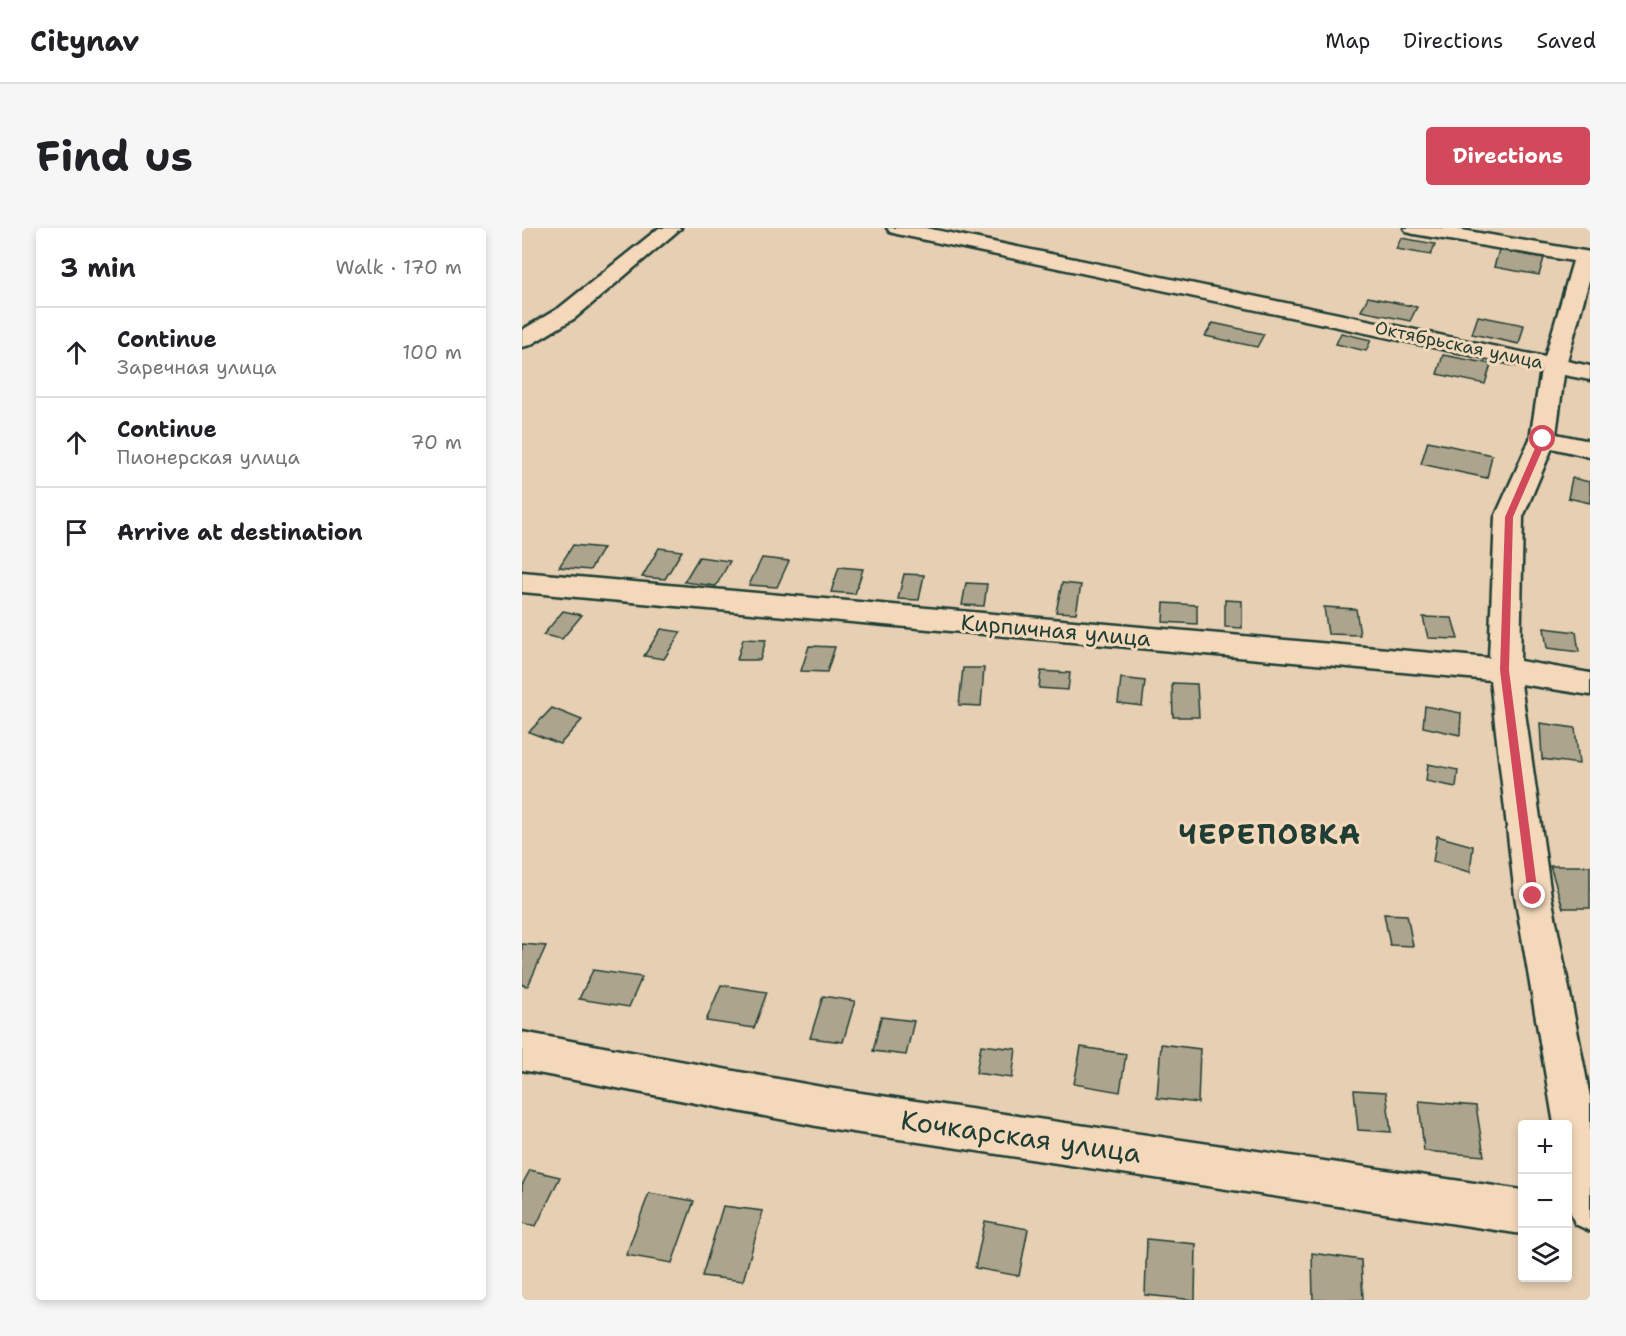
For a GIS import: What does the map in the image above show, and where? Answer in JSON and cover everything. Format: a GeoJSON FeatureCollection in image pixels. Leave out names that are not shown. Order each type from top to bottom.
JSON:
{"type":"FeatureCollection","features":[{"type":"Feature","properties":{"kind":"street"},"geometry":{"type":"LineString","coordinates":[[522,340],[567,313],[671,228]]}},
{"type":"Feature","properties":{"kind":"street","name":"Октябрьская улица"},"geometry":{"type":"LineString","coordinates":[[897,228],[1328,316],[1590,373]]}},
{"type":"Feature","properties":{"kind":"street"},"geometry":{"type":"LineString","coordinates":[[1414,228],[1587,257],[1554,365],[1543,439],[1509,517],[1504,670],[1533,896],[1590,1209]]}},
{"type":"Feature","properties":{"kind":"street"},"geometry":{"type":"LineString","coordinates":[[1543,439],[1590,449]]}},
{"type":"Feature","properties":{"kind":"street","name":"Кирпичная улица"},"geometry":{"type":"LineString","coordinates":[[522,582],[1504,670],[1590,684]]}},
{"type":"Feature","properties":{"kind":"street","name":"Кочкарская улица"},"geometry":{"type":"LineString","coordinates":[[522,1051],[827,1108],[1518,1211]]}},
{"type":"Feature","properties":{"kind":"street"},"geometry":{"type":"LineString","coordinates":[[1572,1220],[1590,1222]]}},
{"type":"Feature","properties":{"kind":"building"},"geometry":{"type":"Polygon","coordinates":[[[1401,238],[1435,244],[1431,255],[1396,249],[1401,238]]]}},
{"type":"Feature","properties":{"kind":"building"},"geometry":{"type":"Polygon","coordinates":[[[1499,250],[1544,258],[1539,275],[1494,267],[1499,250]]]}},
{"type":"Feature","properties":{"kind":"building"},"geometry":{"type":"Polygon","coordinates":[[[1368,297],[1417,307],[1410,321],[1361,311],[1368,297]]]}},
{"type":"Feature","properties":{"kind":"building"},"geometry":{"type":"Polygon","coordinates":[[[1478,316],[1524,325],[1519,344],[1472,334],[1478,316]]]}},
{"type":"Feature","properties":{"kind":"building"},"geometry":{"type":"Polygon","coordinates":[[[1213,323],[1264,334],[1257,347],[1205,336],[1213,323]]]}},
{"type":"Feature","properties":{"kind":"building"},"geometry":{"type":"Polygon","coordinates":[[[1341,333],[1371,340],[1366,351],[1336,344],[1341,333]]]}},
{"type":"Feature","properties":{"kind":"building"},"geometry":{"type":"Polygon","coordinates":[[[1443,355],[1491,364],[1485,384],[1437,374],[1443,355]]]}},
{"type":"Feature","properties":{"kind":"building"},"geometry":{"type":"Polygon","coordinates":[[[1428,441],[1492,455],[1487,478],[1421,464],[1428,441]]]}},
{"type":"Feature","properties":{"kind":"building"},"geometry":{"type":"Polygon","coordinates":[[[1572,478],[1590,482],[1590,503],[1568,498],[1572,478]]]}},
{"type":"Feature","properties":{"kind":"building"},"geometry":{"type":"Polygon","coordinates":[[[573,545],[603,548],[590,570],[559,567],[573,545]]]}},
{"type":"Feature","properties":{"kind":"building"},"geometry":{"type":"Polygon","coordinates":[[[659,548],[682,551],[665,579],[642,577],[659,548]]]}},
{"type":"Feature","properties":{"kind":"building"},"geometry":{"type":"Polygon","coordinates":[[[699,557],[730,561],[716,586],[684,582],[699,557]]]}},
{"type":"Feature","properties":{"kind":"building"},"geometry":{"type":"Polygon","coordinates":[[[762,558],[789,561],[777,587],[749,585],[762,558]]]}},
{"type":"Feature","properties":{"kind":"building"},"geometry":{"type":"Polygon","coordinates":[[[839,567],[863,569],[855,594],[831,592],[839,567]]]}},
{"type":"Feature","properties":{"kind":"building"},"geometry":{"type":"Polygon","coordinates":[[[904,574],[924,575],[919,600],[898,599],[904,574]]]}},
{"type":"Feature","properties":{"kind":"building"},"geometry":{"type":"Polygon","coordinates":[[[966,583],[987,584],[984,606],[962,605],[966,583]]]}},
{"type":"Feature","properties":{"kind":"building"},"geometry":{"type":"Polygon","coordinates":[[[1062,583],[1081,585],[1076,613],[1056,612],[1062,583]]]}},
{"type":"Feature","properties":{"kind":"building"},"geometry":{"type":"Polygon","coordinates":[[[1225,600],[1242,601],[1242,628],[1225,627],[1225,600]]]}},
{"type":"Feature","properties":{"kind":"building"},"geometry":{"type":"Polygon","coordinates":[[[1164,603],[1197,605],[1197,624],[1163,622],[1164,603]]]}},
{"type":"Feature","properties":{"kind":"building"},"geometry":{"type":"Polygon","coordinates":[[[1324,607],[1356,609],[1360,635],[1328,634],[1324,607]]]}},
{"type":"Feature","properties":{"kind":"building"},"geometry":{"type":"Polygon","coordinates":[[[563,611],[582,615],[562,639],[543,635],[563,611]]]}},
{"type":"Feature","properties":{"kind":"building"},"geometry":{"type":"Polygon","coordinates":[[[1423,617],[1452,618],[1458,639],[1428,638],[1423,617]]]}},
{"type":"Feature","properties":{"kind":"building"},"geometry":{"type":"Polygon","coordinates":[[[1544,628],[1576,632],[1579,652],[1547,648],[1544,628]]]}},
{"type":"Feature","properties":{"kind":"building"},"geometry":{"type":"Polygon","coordinates":[[[661,629],[681,632],[664,659],[644,656],[661,629]]]}},
{"type":"Feature","properties":{"kind":"building"},"geometry":{"type":"Polygon","coordinates":[[[743,639],[766,640],[760,660],[737,660],[743,639]]]}},
{"type":"Feature","properties":{"kind":"building"},"geometry":{"type":"Polygon","coordinates":[[[809,646],[835,647],[827,672],[801,671],[809,646]]]}},
{"type":"Feature","properties":{"kind":"building"},"geometry":{"type":"Polygon","coordinates":[[[963,668],[984,668],[981,706],[959,705],[963,668]]]}},
{"type":"Feature","properties":{"kind":"building"},"geometry":{"type":"Polygon","coordinates":[[[1041,671],[1070,673],[1068,690],[1039,688],[1041,671]]]}},
{"type":"Feature","properties":{"kind":"building"},"geometry":{"type":"Polygon","coordinates":[[[1121,678],[1145,681],[1142,706],[1118,703],[1121,678]]]}},
{"type":"Feature","properties":{"kind":"building"},"geometry":{"type":"Polygon","coordinates":[[[1172,683],[1197,684],[1199,717],[1173,717],[1172,683]]]}},
{"type":"Feature","properties":{"kind":"building"},"geometry":{"type":"Polygon","coordinates":[[[1425,706],[1461,713],[1460,735],[1423,727],[1425,706]]]}},
{"type":"Feature","properties":{"kind":"building"},"geometry":{"type":"Polygon","coordinates":[[[552,708],[582,720],[560,744],[529,732],[552,708]]]}},
{"type":"Feature","properties":{"kind":"building"},"geometry":{"type":"Polygon","coordinates":[[[1540,723],[1575,728],[1579,764],[1542,759],[1540,723]]]}},
{"type":"Feature","properties":{"kind":"building"},"geometry":{"type":"Polygon","coordinates":[[[1428,764],[1458,770],[1456,787],[1426,781],[1428,764]]]}},
{"type":"Feature","properties":{"kind":"building"},"geometry":{"type":"Polygon","coordinates":[[[1437,836],[1473,846],[1470,872],[1433,862],[1437,836]]]}},
{"type":"Feature","properties":{"kind":"building"},"geometry":{"type":"Polygon","coordinates":[[[1550,866],[1590,866],[1590,908],[1563,908],[1550,866]]]}},
{"type":"Feature","properties":{"kind":"building"},"geometry":{"type":"Polygon","coordinates":[[[1384,914],[1407,915],[1413,946],[1390,945],[1384,914]]]}},
{"type":"Feature","properties":{"kind":"building"},"geometry":{"type":"Polygon","coordinates":[[[522,944],[546,946],[528,986],[522,985],[522,944]]]}},
{"type":"Feature","properties":{"kind":"building"},"geometry":{"type":"Polygon","coordinates":[[[593,970],[642,977],[629,1007],[579,999],[593,970]]]}},
{"type":"Feature","properties":{"kind":"building"},"geometry":{"type":"Polygon","coordinates":[[[721,985],[767,992],[754,1028],[706,1021],[721,985]]]}},
{"type":"Feature","properties":{"kind":"building"},"geometry":{"type":"Polygon","coordinates":[[[823,996],[855,1001],[843,1042],[810,1038],[823,996]]]}},
{"type":"Feature","properties":{"kind":"building"},"geometry":{"type":"Polygon","coordinates":[[[881,1017],[914,1021],[906,1055],[873,1051],[881,1017]]]}},
{"type":"Feature","properties":{"kind":"building"},"geometry":{"type":"Polygon","coordinates":[[[1161,1044],[1200,1049],[1198,1103],[1157,1098],[1161,1044]]]}},
{"type":"Feature","properties":{"kind":"building"},"geometry":{"type":"Polygon","coordinates":[[[981,1045],[1016,1049],[1012,1078],[976,1073],[981,1045]]]}},
{"type":"Feature","properties":{"kind":"building"},"geometry":{"type":"Polygon","coordinates":[[[1081,1047],[1126,1054],[1120,1092],[1074,1084],[1081,1047]]]}},
{"type":"Feature","properties":{"kind":"building"},"geometry":{"type":"Polygon","coordinates":[[[1354,1090],[1386,1092],[1391,1132],[1358,1130],[1354,1090]]]}},
{"type":"Feature","properties":{"kind":"building"},"geometry":{"type":"Polygon","coordinates":[[[1419,1101],[1476,1106],[1484,1156],[1424,1151],[1419,1101]]]}},
{"type":"Feature","properties":{"kind":"building"},"geometry":{"type":"Polygon","coordinates":[[[530,1170],[560,1177],[536,1226],[522,1223],[522,1185],[530,1170]]]}},
{"type":"Feature","properties":{"kind":"building"},"geometry":{"type":"Polygon","coordinates":[[[649,1193],[694,1201],[672,1263],[626,1255],[649,1193]]]}},
{"type":"Feature","properties":{"kind":"building"},"geometry":{"type":"Polygon","coordinates":[[[723,1206],[763,1211],[743,1281],[702,1276],[723,1206]]]}},
{"type":"Feature","properties":{"kind":"building"},"geometry":{"type":"Polygon","coordinates":[[[985,1221],[1028,1229],[1019,1276],[975,1268],[985,1221]]]}},
{"type":"Feature","properties":{"kind":"building"},"geometry":{"type":"Polygon","coordinates":[[[1147,1239],[1196,1244],[1195,1300],[1145,1295],[1147,1239]]]}},
{"type":"Feature","properties":{"kind":"building"},"geometry":{"type":"Polygon","coordinates":[[[1312,1253],[1361,1260],[1363,1300],[1313,1300],[1312,1253]]]}},
{"type":"Feature","properties":{"kind":"district","name":"ЧЕРЕПОВКА"},"geometry":{"type":"Point","coordinates":[1270,834]}},
{"type":"Feature","properties":{"kind":"route"},"geometry":{"type":"LineString","coordinates":[[1533,896],[1504,670],[1509,517],[1543,439]]}}]}
